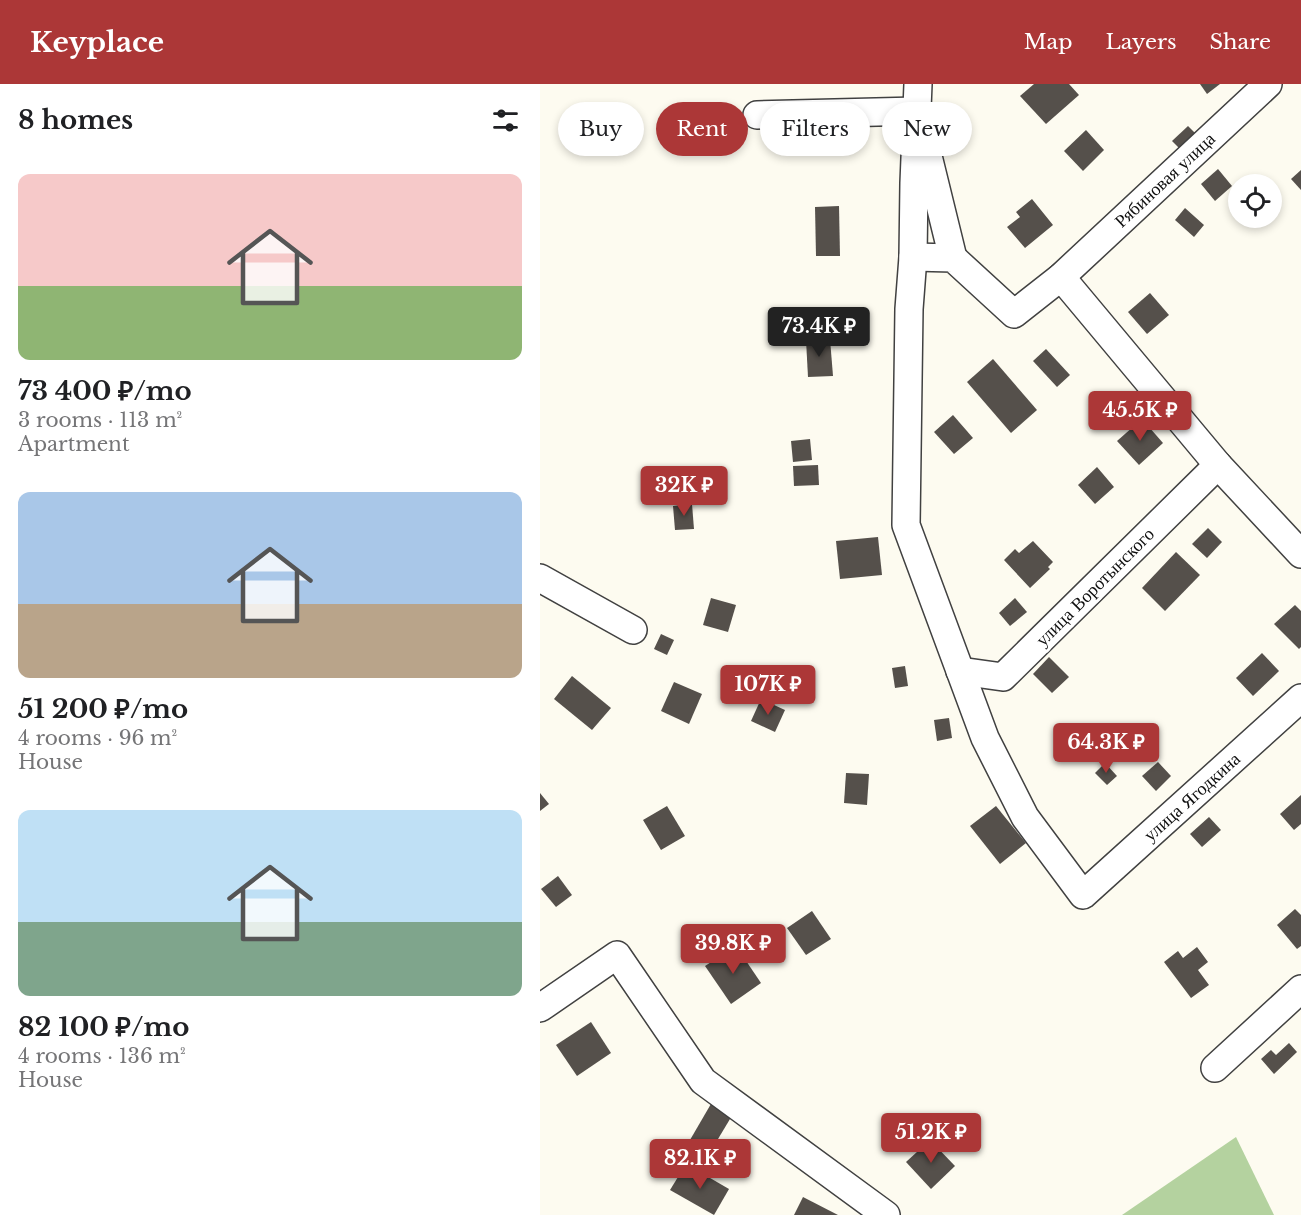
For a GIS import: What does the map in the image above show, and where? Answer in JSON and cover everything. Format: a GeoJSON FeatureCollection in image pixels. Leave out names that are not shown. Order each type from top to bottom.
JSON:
{"type":"FeatureCollection","features":[{"type":"Feature","properties":{"kind":"street","name":"Рябиновая улица"},"geometry":{"type":"LineString","coordinates":[[953,258],[1014,314],[1061,277],[1268,84]]}},
{"type":"Feature","properties":{"kind":"street"},"geometry":{"type":"LineString","coordinates":[[757,115],[921,93]]}},
{"type":"Feature","properties":{"kind":"street"},"geometry":{"type":"LineString","coordinates":[[921,93],[914,257],[909,309],[906,525],[960,671]]}},
{"type":"Feature","properties":{"kind":"street"},"geometry":{"type":"LineString","coordinates":[[914,257],[953,258],[921,93]]}},
{"type":"Feature","properties":{"kind":"street"},"geometry":{"type":"LineString","coordinates":[[1061,277],[1218,465],[1301,554]]}},
{"type":"Feature","properties":{"kind":"street","name":"улица Воротынского"},"geometry":{"type":"LineString","coordinates":[[960,671],[1003,677],[1218,465]]}},
{"type":"Feature","properties":{"kind":"street"},"geometry":{"type":"LineString","coordinates":[[540,578],[633,630]]}},
{"type":"Feature","properties":{"kind":"street","name":"улица Ягодкина"},"geometry":{"type":"LineString","coordinates":[[960,671],[985,738],[1024,817],[1083,895],[1301,698]]}},
{"type":"Feature","properties":{"kind":"street"},"geometry":{"type":"LineString","coordinates":[[540,1008],[616,955],[703,1081],[886,1215]]}},
{"type":"Feature","properties":{"kind":"street"},"geometry":{"type":"LineString","coordinates":[[1215,1068],[1301,989]]}},
{"type":"Feature","properties":{"kind":"green space"},"geometry":{"type":"Polygon","coordinates":[[[1236,1137],[1274,1215],[1122,1215],[1236,1137]]]}},
{"type":"Feature","properties":{"kind":"building"},"geometry":{"type":"Polygon","coordinates":[[[1034,84],[1069,84],[1079,95],[1046,124],[1020,96],[1034,84]]]}},
{"type":"Feature","properties":{"kind":"building"},"geometry":{"type":"Polygon","coordinates":[[[1200,84],[1220,84],[1207,94],[1200,84]]]}},
{"type":"Feature","properties":{"kind":"building"},"geometry":{"type":"Polygon","coordinates":[[[1188,126],[1202,140],[1187,156],[1172,141],[1188,126]]]}},
{"type":"Feature","properties":{"kind":"building"},"geometry":{"type":"Polygon","coordinates":[[[1086,130],[1104,150],[1083,171],[1064,151],[1086,130]]]}},
{"type":"Feature","properties":{"kind":"building"},"geometry":{"type":"Polygon","coordinates":[[[1218,169],[1228,181],[1228,190],[1215,201],[1201,184],[1218,169]]]}},
{"type":"Feature","properties":{"kind":"building"},"geometry":{"type":"Polygon","coordinates":[[[1301,170],[1301,190],[1291,179],[1301,170]]]}},
{"type":"Feature","properties":{"kind":"building"},"geometry":{"type":"Polygon","coordinates":[[[1032,199],[1053,225],[1025,248],[1007,227],[1020,217],[1016,212],[1032,199]]]}},
{"type":"Feature","properties":{"kind":"building"},"geometry":{"type":"Polygon","coordinates":[[[839,206],[840,256],[816,256],[815,207],[839,206]]]}},
{"type":"Feature","properties":{"kind":"building"},"geometry":{"type":"Polygon","coordinates":[[[1185,208],[1204,225],[1194,237],[1175,220],[1185,208]]]}},
{"type":"Feature","properties":{"kind":"building"},"geometry":{"type":"Polygon","coordinates":[[[1150,293],[1169,315],[1147,334],[1128,312],[1150,293]]]}},
{"type":"Feature","properties":{"kind":"building"},"geometry":{"type":"Polygon","coordinates":[[[830,339],[833,376],[808,377],[806,340],[830,339]]]}},
{"type":"Feature","properties":{"kind":"building"},"geometry":{"type":"Polygon","coordinates":[[[1046,349],[1070,375],[1057,387],[1033,361],[1046,349]]]}},
{"type":"Feature","properties":{"kind":"building"},"geometry":{"type":"Polygon","coordinates":[[[993,359],[1037,410],[1011,433],[967,382],[993,359]]]}},
{"type":"Feature","properties":{"kind":"building"},"geometry":{"type":"Polygon","coordinates":[[[953,415],[973,438],[954,454],[934,432],[953,415]]]}},
{"type":"Feature","properties":{"kind":"building"},"geometry":{"type":"Polygon","coordinates":[[[1142,419],[1163,443],[1139,465],[1117,441],[1142,419]]]}},
{"type":"Feature","properties":{"kind":"building"},"geometry":{"type":"Polygon","coordinates":[[[810,439],[812,460],[793,462],[791,441],[810,439]]]}},
{"type":"Feature","properties":{"kind":"building"},"geometry":{"type":"Polygon","coordinates":[[[818,465],[819,485],[794,486],[793,466],[818,465]]]}},
{"type":"Feature","properties":{"kind":"building"},"geometry":{"type":"Polygon","coordinates":[[[1097,467],[1114,487],[1095,504],[1078,485],[1097,467]]]}},
{"type":"Feature","properties":{"kind":"building"},"geometry":{"type":"Polygon","coordinates":[[[692,504],[694,529],[675,530],[673,506],[692,504]]]}},
{"type":"Feature","properties":{"kind":"building"},"geometry":{"type":"Polygon","coordinates":[[[1208,528],[1222,542],[1207,558],[1192,544],[1208,528]]]}},
{"type":"Feature","properties":{"kind":"building"},"geometry":{"type":"Polygon","coordinates":[[[878,537],[882,575],[840,579],[836,541],[878,537]]]}},
{"type":"Feature","properties":{"kind":"building"},"geometry":{"type":"Polygon","coordinates":[[[1033,541],[1053,562],[1048,567],[1050,569],[1030,588],[1004,560],[1015,549],[1019,553],[1033,541]]]}},
{"type":"Feature","properties":{"kind":"building"},"geometry":{"type":"Polygon","coordinates":[[[1176,552],[1200,575],[1165,611],[1142,588],[1176,552]]]}},
{"type":"Feature","properties":{"kind":"building"},"geometry":{"type":"Polygon","coordinates":[[[711,598],[736,605],[728,632],[703,625],[711,598]]]}},
{"type":"Feature","properties":{"kind":"building"},"geometry":{"type":"Polygon","coordinates":[[[1015,598],[1027,612],[1010,626],[999,613],[1015,598]]]}},
{"type":"Feature","properties":{"kind":"building"},"geometry":{"type":"Polygon","coordinates":[[[1295,605],[1301,611],[1301,647],[1299,649],[1274,624],[1295,605]]]}},
{"type":"Feature","properties":{"kind":"building"},"geometry":{"type":"Polygon","coordinates":[[[661,634],[674,640],[667,655],[654,649],[661,634]]]}},
{"type":"Feature","properties":{"kind":"building"},"geometry":{"type":"Polygon","coordinates":[[[1262,653],[1279,671],[1253,696],[1236,678],[1262,653]]]}},
{"type":"Feature","properties":{"kind":"building"},"geometry":{"type":"Polygon","coordinates":[[[1049,657],[1069,677],[1052,693],[1033,674],[1049,657]]]}},
{"type":"Feature","properties":{"kind":"building"},"geometry":{"type":"Polygon","coordinates":[[[905,666],[908,686],[895,688],[892,668],[905,666]]]}},
{"type":"Feature","properties":{"kind":"building"},"geometry":{"type":"Polygon","coordinates":[[[572,676],[611,708],[592,730],[554,699],[572,676]]]}},
{"type":"Feature","properties":{"kind":"building"},"geometry":{"type":"Polygon","coordinates":[[[674,682],[702,694],[689,724],[661,711],[674,682]]]}},
{"type":"Feature","properties":{"kind":"building"},"geometry":{"type":"Polygon","coordinates":[[[761,699],[785,710],[775,732],[751,721],[761,699]]]}},
{"type":"Feature","properties":{"kind":"building"},"geometry":{"type":"Polygon","coordinates":[[[949,718],[952,738],[937,741],[934,720],[949,718]]]}},
{"type":"Feature","properties":{"kind":"building"},"geometry":{"type":"Polygon","coordinates":[[[1158,762],[1171,776],[1156,791],[1142,776],[1158,762]]]}},
{"type":"Feature","properties":{"kind":"building"},"geometry":{"type":"Polygon","coordinates":[[[1105,763],[1117,776],[1107,785],[1095,773],[1105,763]]]}},
{"type":"Feature","properties":{"kind":"building"},"geometry":{"type":"Polygon","coordinates":[[[846,773],[869,774],[867,805],[844,803],[846,773]]]}},
{"type":"Feature","properties":{"kind":"building"},"geometry":{"type":"Polygon","coordinates":[[[540,793],[549,804],[540,811],[540,793]]]}},
{"type":"Feature","properties":{"kind":"building"},"geometry":{"type":"Polygon","coordinates":[[[1301,795],[1301,824],[1294,830],[1280,814],[1301,795]]]}},
{"type":"Feature","properties":{"kind":"building"},"geometry":{"type":"Polygon","coordinates":[[[667,806],[685,836],[661,850],[643,820],[667,806]]]}},
{"type":"Feature","properties":{"kind":"building"},"geometry":{"type":"Polygon","coordinates":[[[996,806],[1026,843],[1000,864],[970,826],[996,806]]]}},
{"type":"Feature","properties":{"kind":"building"},"geometry":{"type":"Polygon","coordinates":[[[1209,817],[1221,830],[1202,847],[1190,834],[1209,817]]]}},
{"type":"Feature","properties":{"kind":"building"},"geometry":{"type":"Polygon","coordinates":[[[558,876],[572,895],[556,907],[541,889],[558,876]]]}},
{"type":"Feature","properties":{"kind":"building"},"geometry":{"type":"Polygon","coordinates":[[[1295,909],[1301,915],[1301,946],[1297,949],[1277,925],[1295,909]]]}},
{"type":"Feature","properties":{"kind":"building"},"geometry":{"type":"Polygon","coordinates":[[[812,911],[831,939],[806,955],[787,928],[812,911]]]}},
{"type":"Feature","properties":{"kind":"building"},"geometry":{"type":"Polygon","coordinates":[[[736,946],[761,983],[731,1004],[705,966],[736,946]]]}},
{"type":"Feature","properties":{"kind":"building"},"geometry":{"type":"Polygon","coordinates":[[[1197,947],[1208,962],[1198,970],[1209,985],[1191,998],[1164,962],[1178,951],[1183,958],[1197,947]]]}},
{"type":"Feature","properties":{"kind":"building"},"geometry":{"type":"Polygon","coordinates":[[[591,1022],[611,1053],[577,1076],[556,1045],[591,1022]]]}},
{"type":"Feature","properties":{"kind":"building"},"geometry":{"type":"Polygon","coordinates":[[[1289,1043],[1297,1052],[1274,1074],[1261,1059],[1271,1050],[1276,1055],[1289,1043]]]}},
{"type":"Feature","properties":{"kind":"building"},"geometry":{"type":"Polygon","coordinates":[[[715,1097],[736,1109],[703,1164],[683,1152],[715,1097]]]}},
{"type":"Feature","properties":{"kind":"building"},"geometry":{"type":"Polygon","coordinates":[[[930,1140],[955,1166],[931,1189],[906,1162],[930,1140]]]}},
{"type":"Feature","properties":{"kind":"building"},"geometry":{"type":"Polygon","coordinates":[[[686,1164],[729,1189],[714,1215],[670,1190],[686,1164]]]}},
{"type":"Feature","properties":{"kind":"building"},"geometry":{"type":"Polygon","coordinates":[[[803,1197],[838,1215],[794,1215],[803,1197]]]}}]}
